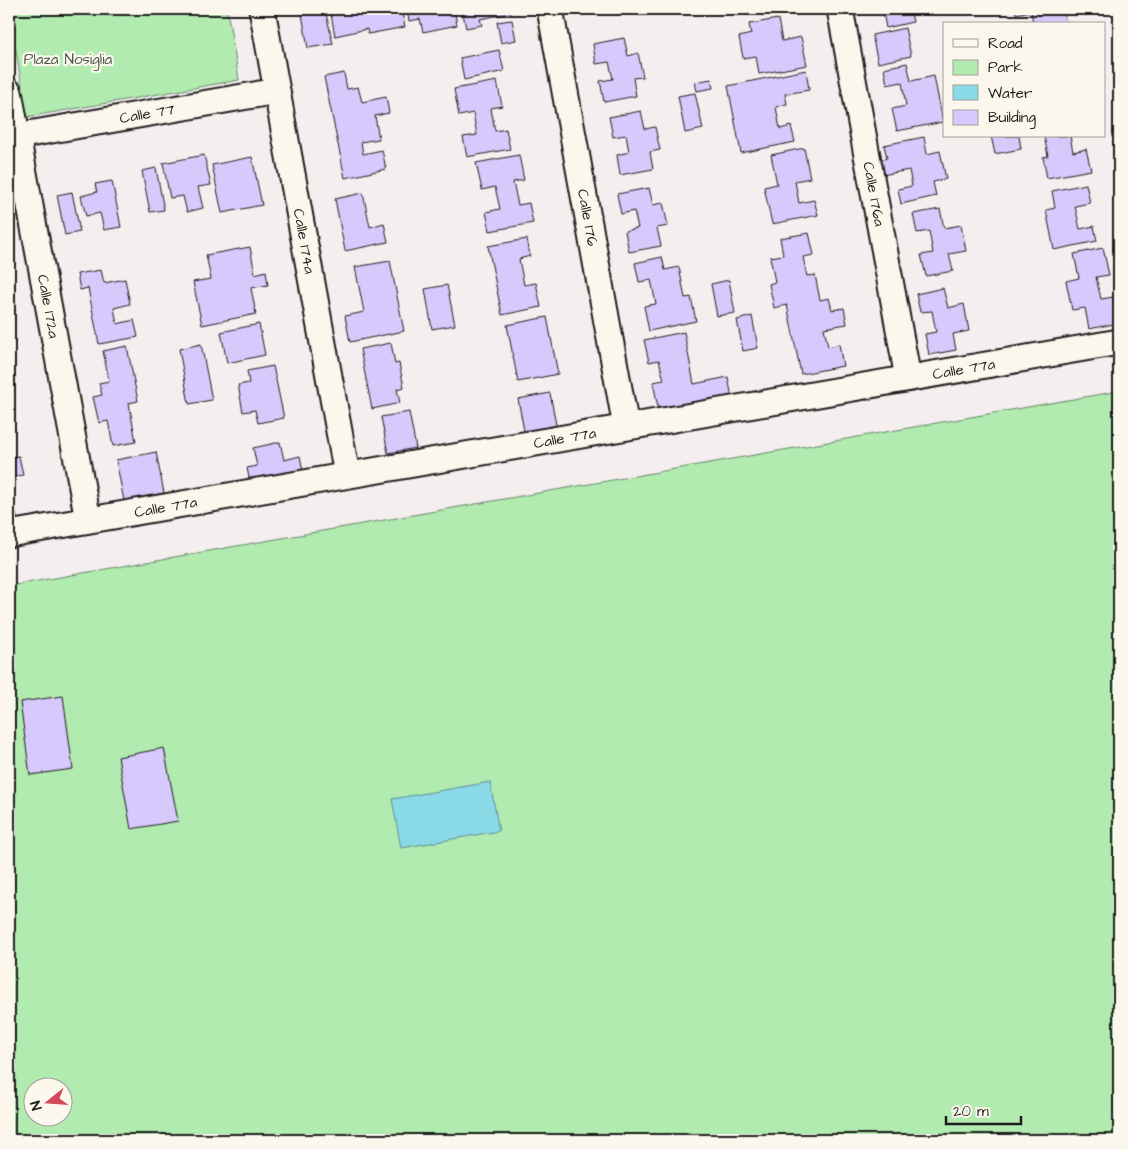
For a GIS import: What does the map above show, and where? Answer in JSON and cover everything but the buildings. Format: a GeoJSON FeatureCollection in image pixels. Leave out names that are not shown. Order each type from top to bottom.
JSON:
{"type":"FeatureCollection","features":[{"type":"Feature","properties":{"kind":"street","name":"Calle 174a"},"geometry":{"type":"LineString","coordinates":[[262,9],[346,475]]}},
{"type":"Feature","properties":{"kind":"street","name":"Calle 176"},"geometry":{"type":"LineString","coordinates":[[550,9],[626,427]]}},
{"type":"Feature","properties":{"kind":"street","name":"Calle 176a"},"geometry":{"type":"LineString","coordinates":[[840,9],[908,378]]}},
{"type":"Feature","properties":{"kind":"street","name":"Calle 77"},"geometry":{"type":"LineString","coordinates":[[17,136],[277,91]]}},
{"type":"Feature","properties":{"kind":"street","name":"Calle 172a"},"geometry":{"type":"LineString","coordinates":[[9,92],[88,520]]}},
{"type":"Feature","properties":{"kind":"street","name":"Calle 77a"},"geometry":{"type":"LineString","coordinates":[[9,534],[1119,342]]}},
{"type":"Feature","properties":{"kind":"green space","name":"Plaza Nosiglia"},"geometry":{"type":"Polygon","coordinates":[[[9,9],[227,9],[239,80],[27,117],[9,9]]]}},
{"type":"Feature","properties":{"kind":"green space"},"geometry":{"type":"Polygon","coordinates":[[[1119,391],[1119,1140],[9,1140],[9,586],[1119,391]]]}},
{"type":"Feature","properties":{"kind":"water"},"geometry":{"type":"Polygon","coordinates":[[[490,782],[499,831],[401,848],[392,799],[490,782]]]}}]}
